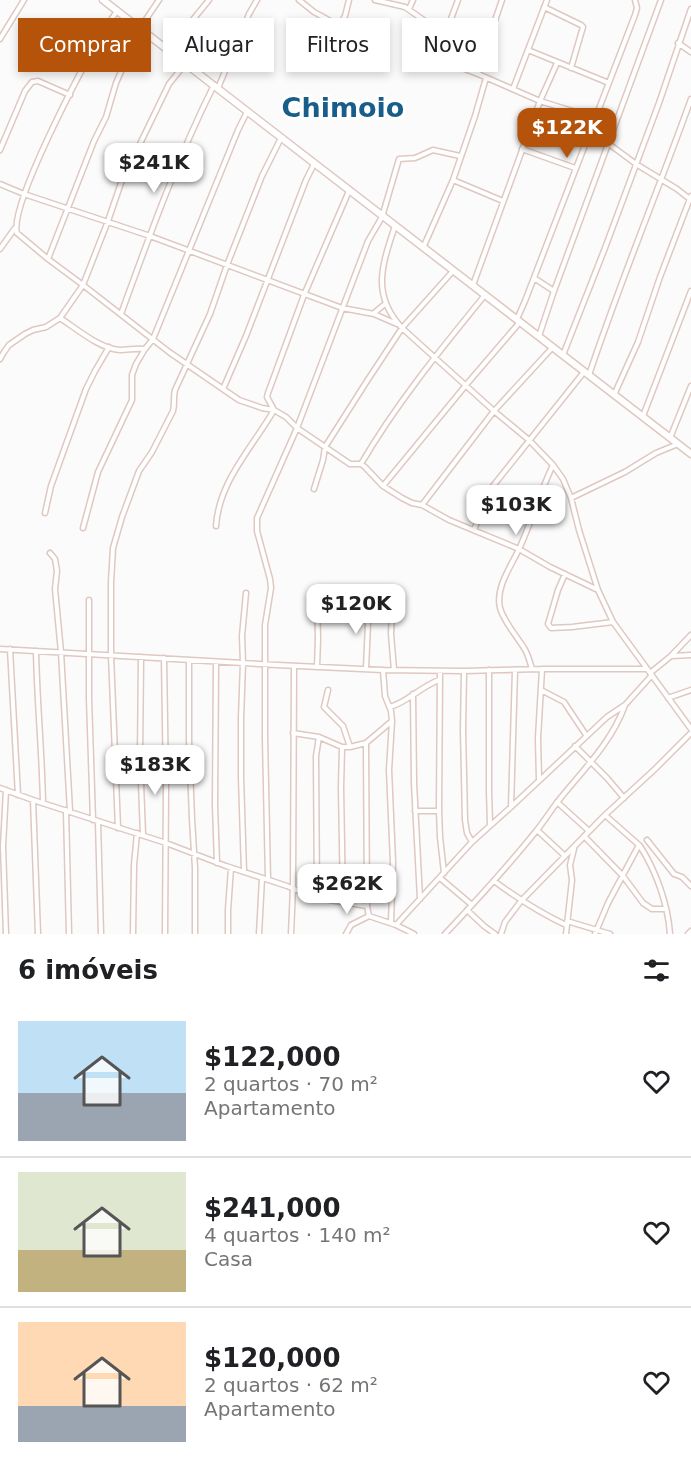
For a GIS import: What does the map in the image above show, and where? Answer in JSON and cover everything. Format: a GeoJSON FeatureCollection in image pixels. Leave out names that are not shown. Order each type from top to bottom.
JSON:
{"type":"FeatureCollection","features":[{"type":"Feature","properties":{"kind":"street"},"geometry":{"type":"LineString","coordinates":[[0,39],[24,0]]}},
{"type":"Feature","properties":{"kind":"street"},"geometry":{"type":"LineString","coordinates":[[103,0],[127,18]]}},
{"type":"Feature","properties":{"kind":"street"},"geometry":{"type":"LineString","coordinates":[[147,18],[159,0]]}},
{"type":"Feature","properties":{"kind":"street"},"geometry":{"type":"LineString","coordinates":[[194,18],[209,0]]}},
{"type":"Feature","properties":{"kind":"street"},"geometry":{"type":"LineString","coordinates":[[121,314],[184,148],[258,0]]}},
{"type":"Feature","properties":{"kind":"street"},"geometry":{"type":"LineString","coordinates":[[299,0],[314,12],[340,24],[349,0]]}},
{"type":"Feature","properties":{"kind":"street"},"geometry":{"type":"LineString","coordinates":[[375,0],[409,9],[421,18]]}},
{"type":"Feature","properties":{"kind":"street"},"geometry":{"type":"LineString","coordinates":[[409,9],[412,0]]}},
{"type":"Feature","properties":{"kind":"street"},"geometry":{"type":"LineString","coordinates":[[451,18],[458,0]]}},
{"type":"Feature","properties":{"kind":"street"},"geometry":{"type":"LineString","coordinates":[[478,74],[502,0]]}},
{"type":"Feature","properties":{"kind":"street"},"geometry":{"type":"LineString","coordinates":[[513,89],[547,0]]}},
{"type":"Feature","properties":{"kind":"street"},"geometry":{"type":"LineString","coordinates":[[383,486],[518,321],[635,15],[637,8],[635,0]]}},
{"type":"Feature","properties":{"kind":"street"},"geometry":{"type":"LineString","coordinates":[[539,337],[661,0]]}},
{"type":"Feature","properties":{"kind":"street"},"geometry":{"type":"LineString","coordinates":[[544,7],[583,27],[571,68]]}},
{"type":"Feature","properties":{"kind":"street"},"geometry":{"type":"LineString","coordinates":[[563,356],[659,103],[691,9]]}},
{"type":"Feature","properties":{"kind":"street"},"geometry":{"type":"LineString","coordinates":[[0,249],[15,227],[24,194],[46,142],[100,36],[117,10]]}},
{"type":"Feature","properties":{"kind":"street"},"geometry":{"type":"LineString","coordinates":[[151,37],[163,46]]}},
{"type":"Feature","properties":{"kind":"street"},"geometry":{"type":"LineString","coordinates":[[678,43],[691,52]]}},
{"type":"Feature","properties":{"kind":"street"},"geometry":{"type":"LineString","coordinates":[[528,50],[609,84]]}},
{"type":"Feature","properties":{"kind":"street"},"geometry":{"type":"LineString","coordinates":[[472,286],[540,101],[557,63]]}},
{"type":"Feature","properties":{"kind":"street"},"geometry":{"type":"LineString","coordinates":[[48,260],[94,141],[106,117],[121,72]]}},
{"type":"Feature","properties":{"kind":"street"},"geometry":{"type":"LineString","coordinates":[[0,359],[9,345],[25,334],[45,327],[60,318],[83,285],[121,183],[160,100],[179,72]]}},
{"type":"Feature","properties":{"kind":"street"},"geometry":{"type":"LineString","coordinates":[[196,72],[691,454]]}},
{"type":"Feature","properties":{"kind":"street"},"geometry":{"type":"LineString","coordinates":[[473,72],[540,101],[595,118]]}},
{"type":"Feature","properties":{"kind":"street"},"geometry":{"type":"LineString","coordinates":[[423,248],[453,180],[486,78]]}},
{"type":"Feature","properties":{"kind":"street"},"geometry":{"type":"LineString","coordinates":[[0,150],[32,82],[38,81],[70,94]]}},
{"type":"Feature","properties":{"kind":"street"},"geometry":{"type":"LineString","coordinates":[[474,530],[492,486],[586,374],[662,180],[691,99]]}},
{"type":"Feature","properties":{"kind":"street"},"geometry":{"type":"LineString","coordinates":[[83,528],[98,472],[132,400],[132,375],[136,364],[153,339],[247,112]]}},
{"type":"Feature","properties":{"kind":"street"},"geometry":{"type":"LineString","coordinates":[[589,134],[609,144],[636,164],[691,198],[660,277],[638,342],[614,395]]}},
{"type":"Feature","properties":{"kind":"street"},"geometry":{"type":"LineString","coordinates":[[118,828],[111,655],[113,548],[139,471],[152,452],[173,411],[175,390],[210,314],[262,176],[281,138]]}},
{"type":"Feature","properties":{"kind":"street"},"geometry":{"type":"LineString","coordinates":[[268,879],[265,625],[271,588],[256,524],[297,428],[368,241],[382,217],[399,159],[415,158],[434,150],[460,156]]}},
{"type":"Feature","properties":{"kind":"street"},"geometry":{"type":"LineString","coordinates":[[522,150],[576,168]]}},
{"type":"Feature","properties":{"kind":"street"},"geometry":{"type":"LineString","coordinates":[[223,389],[314,164]]}},
{"type":"Feature","properties":{"kind":"street"},"geometry":{"type":"LineString","coordinates":[[453,180],[503,201]]}},
{"type":"Feature","properties":{"kind":"street"},"geometry":{"type":"LineString","coordinates":[[0,184],[150,236],[304,295],[342,308],[374,314],[400,326]]}},
{"type":"Feature","properties":{"kind":"street"},"geometry":{"type":"LineString","coordinates":[[274,411],[268,400],[268,393],[304,295],[349,191]]}},
{"type":"Feature","properties":{"kind":"street"},"geometry":{"type":"LineString","coordinates":[[394,226],[382,271],[382,293],[385,304],[400,326],[529,440],[553,465],[563,479],[571,498],[598,590],[613,622],[691,731],[655,769],[604,815],[521,901],[505,922],[501,934]]}},
{"type":"Feature","properties":{"kind":"street"},"geometry":{"type":"LineString","coordinates":[[15,227],[22,239],[48,260],[239,400],[286,417],[297,428],[350,464],[361,464],[383,486],[402,498],[519,549],[598,590]]}},
{"type":"Feature","properties":{"kind":"street"},"geometry":{"type":"LineString","coordinates":[[314,489],[326,447],[400,326],[453,271]]}},
{"type":"Feature","properties":{"kind":"street"},"geometry":{"type":"LineString","coordinates":[[534,278],[554,291]]}},
{"type":"Feature","properties":{"kind":"street"},"geometry":{"type":"LineString","coordinates":[[643,417],[691,291]]}},
{"type":"Feature","properties":{"kind":"street"},"geometry":{"type":"LineString","coordinates":[[361,464],[383,428],[434,357],[485,295]]}},
{"type":"Feature","properties":{"kind":"street"},"geometry":{"type":"LineString","coordinates":[[374,314],[385,304]]}},
{"type":"Feature","properties":{"kind":"street"},"geometry":{"type":"LineString","coordinates":[[60,318],[93,340],[109,347],[120,350],[145,349]]}},
{"type":"Feature","properties":{"kind":"street"},"geometry":{"type":"LineString","coordinates":[[45,513],[51,486],[86,389],[109,347]]}},
{"type":"Feature","properties":{"kind":"street"},"geometry":{"type":"LineString","coordinates":[[422,506],[494,411],[552,348]]}},
{"type":"Feature","properties":{"kind":"street"},"geometry":{"type":"LineString","coordinates":[[670,438],[691,386]]}},
{"type":"Feature","properties":{"kind":"street"},"geometry":{"type":"LineString","coordinates":[[216,526],[216,515],[234,470],[274,411]]}},
{"type":"Feature","properties":{"kind":"street"},"geometry":{"type":"LineString","coordinates":[[571,498],[625,472],[656,453],[678,444]]}},
{"type":"Feature","properties":{"kind":"street"},"geometry":{"type":"LineString","coordinates":[[532,669],[526,651],[512,631],[501,609],[499,597],[553,465]]}},
{"type":"Feature","properties":{"kind":"street"},"geometry":{"type":"LineString","coordinates":[[50,553],[55,559],[57,571],[55,589],[61,652],[68,811],[69,934]]}},
{"type":"Feature","properties":{"kind":"street"},"geometry":{"type":"LineString","coordinates":[[565,574],[558,590],[549,626],[551,628],[572,627],[613,622]]}},
{"type":"Feature","properties":{"kind":"street"},"geometry":{"type":"LineString","coordinates":[[244,872],[241,718],[242,636],[246,592]]}},
{"type":"Feature","properties":{"kind":"street"},"geometry":{"type":"LineString","coordinates":[[89,600],[89,698],[101,934]]}},
{"type":"Feature","properties":{"kind":"street"},"geometry":{"type":"LineString","coordinates":[[317,600],[318,667]]}},
{"type":"Feature","properties":{"kind":"street"},"geometry":{"type":"LineString","coordinates":[[366,669],[369,600]]}},
{"type":"Feature","properties":{"kind":"street"},"geometry":{"type":"LineString","coordinates":[[392,610],[394,670]]}},
{"type":"Feature","properties":{"kind":"street"},"geometry":{"type":"LineString","coordinates":[[445,934],[537,830],[591,762],[619,720],[625,705],[650,672],[671,656],[691,635]]}},
{"type":"Feature","properties":{"kind":"street"},"geometry":{"type":"LineString","coordinates":[[0,649],[383,670],[542,669],[650,672]]}},
{"type":"Feature","properties":{"kind":"street"},"geometry":{"type":"LineString","coordinates":[[10,649],[18,795]]}},
{"type":"Feature","properties":{"kind":"street"},"geometry":{"type":"LineString","coordinates":[[36,651],[43,803]]}},
{"type":"Feature","properties":{"kind":"street"},"geometry":{"type":"LineString","coordinates":[[671,656],[691,655]]}},
{"type":"Feature","properties":{"kind":"street"},"geometry":{"type":"LineString","coordinates":[[141,657],[140,757],[143,835]]}},
{"type":"Feature","properties":{"kind":"street"},"geometry":{"type":"LineString","coordinates":[[164,658],[165,934]]}},
{"type":"Feature","properties":{"kind":"street"},"geometry":{"type":"LineString","coordinates":[[189,660],[195,934]]}},
{"type":"Feature","properties":{"kind":"street"},"geometry":{"type":"LineString","coordinates":[[216,662],[217,863]]}},
{"type":"Feature","properties":{"kind":"street"},"geometry":{"type":"LineString","coordinates":[[291,934],[294,666]]}},
{"type":"Feature","properties":{"kind":"street"},"geometry":{"type":"LineString","coordinates":[[539,780],[538,738],[542,669]]}},
{"type":"Feature","properties":{"kind":"street"},"geometry":{"type":"LineString","coordinates":[[383,670],[385,696],[392,711],[389,770],[393,862],[391,923]]}},
{"type":"Feature","properties":{"kind":"street"},"geometry":{"type":"LineString","coordinates":[[489,670],[490,826]]}},
{"type":"Feature","properties":{"kind":"street"},"geometry":{"type":"LineString","coordinates":[[511,807],[515,670]]}},
{"type":"Feature","properties":{"kind":"street"},"geometry":{"type":"LineString","coordinates":[[440,671],[439,811],[444,873]]}},
{"type":"Feature","properties":{"kind":"street"},"geometry":{"type":"LineString","coordinates":[[464,671],[465,820],[467,833],[472,842]]}},
{"type":"Feature","properties":{"kind":"street"},"geometry":{"type":"LineString","coordinates":[[390,707],[439,680]]}},
{"type":"Feature","properties":{"kind":"street"},"geometry":{"type":"LineString","coordinates":[[328,690],[324,707],[343,726],[350,747]]}},
{"type":"Feature","properties":{"kind":"street"},"geometry":{"type":"LineString","coordinates":[[541,690],[566,705],[586,735]]}},
{"type":"Feature","properties":{"kind":"street"},"geometry":{"type":"LineString","coordinates":[[668,698],[691,690]]}},
{"type":"Feature","properties":{"kind":"street"},"geometry":{"type":"LineString","coordinates":[[413,694],[415,811],[420,899]]}},
{"type":"Feature","properties":{"kind":"street"},"geometry":{"type":"LineString","coordinates":[[396,925],[472,842],[586,735],[625,705]]}},
{"type":"Feature","properties":{"kind":"street"},"geometry":{"type":"LineString","coordinates":[[293,733],[319,737],[342,747],[350,747],[366,743],[392,721]]}},
{"type":"Feature","properties":{"kind":"street"},"geometry":{"type":"LineString","coordinates":[[317,898],[316,756],[319,737]]}},
{"type":"Feature","properties":{"kind":"street"},"geometry":{"type":"LineString","coordinates":[[366,743],[367,906],[369,916]]}},
{"type":"Feature","properties":{"kind":"street"},"geometry":{"type":"LineString","coordinates":[[575,746],[624,798]]}},
{"type":"Feature","properties":{"kind":"street"},"geometry":{"type":"LineString","coordinates":[[342,747],[344,902]]}},
{"type":"Feature","properties":{"kind":"street"},"geometry":{"type":"LineString","coordinates":[[0,788],[143,835],[317,898],[367,906]]}},
{"type":"Feature","properties":{"kind":"street"},"geometry":{"type":"LineString","coordinates":[[6,790],[3,846],[6,934]]}},
{"type":"Feature","properties":{"kind":"street"},"geometry":{"type":"LineString","coordinates":[[33,800],[38,934]]}},
{"type":"Feature","properties":{"kind":"street"},"geometry":{"type":"LineString","coordinates":[[557,802],[589,831]]}},
{"type":"Feature","properties":{"kind":"street"},"geometry":{"type":"LineString","coordinates":[[415,811],[439,811]]}},
{"type":"Feature","properties":{"kind":"street"},"geometry":{"type":"LineString","coordinates":[[604,815],[639,845],[652,866],[666,909],[670,934]]}},
{"type":"Feature","properties":{"kind":"street"},"geometry":{"type":"LineString","coordinates":[[537,830],[565,856]]}},
{"type":"Feature","properties":{"kind":"street"},"geometry":{"type":"LineString","coordinates":[[133,934],[137,833]]}},
{"type":"Feature","properties":{"kind":"street"},"geometry":{"type":"LineString","coordinates":[[584,836],[623,876],[643,903],[652,909],[666,909]]}},
{"type":"Feature","properties":{"kind":"street"},"geometry":{"type":"LineString","coordinates":[[647,840],[674,874],[682,877],[691,886]]}},
{"type":"Feature","properties":{"kind":"street"},"geometry":{"type":"LineString","coordinates":[[566,934],[572,880],[570,865],[575,845]]}},
{"type":"Feature","properties":{"kind":"street"},"geometry":{"type":"LineString","coordinates":[[596,932],[608,903],[639,845]]}},
{"type":"Feature","properties":{"kind":"street"},"geometry":{"type":"LineString","coordinates":[[228,934],[231,868]]}},
{"type":"Feature","properties":{"kind":"street"},"geometry":{"type":"LineString","coordinates":[[259,934],[262,878]]}},
{"type":"Feature","properties":{"kind":"street"},"geometry":{"type":"LineString","coordinates":[[440,878],[472,905]]}},
{"type":"Feature","properties":{"kind":"street"},"geometry":{"type":"LineString","coordinates":[[494,880],[544,915],[596,932],[610,934]]}},
{"type":"Feature","properties":{"kind":"street"},"geometry":{"type":"LineString","coordinates":[[467,910],[495,934]]}},
{"type":"Feature","properties":{"kind":"street"},"geometry":{"type":"LineString","coordinates":[[346,934],[351,926],[369,916],[402,927],[414,934]]}},
{"type":"Feature","properties":{"kind":"street"},"geometry":{"type":"LineString","coordinates":[[398,934],[402,927]]}},
{"type":"Feature","properties":{"kind":"district","name":"Chimoio"},"geometry":{"type":"Point","coordinates":[343,107]}}]}
